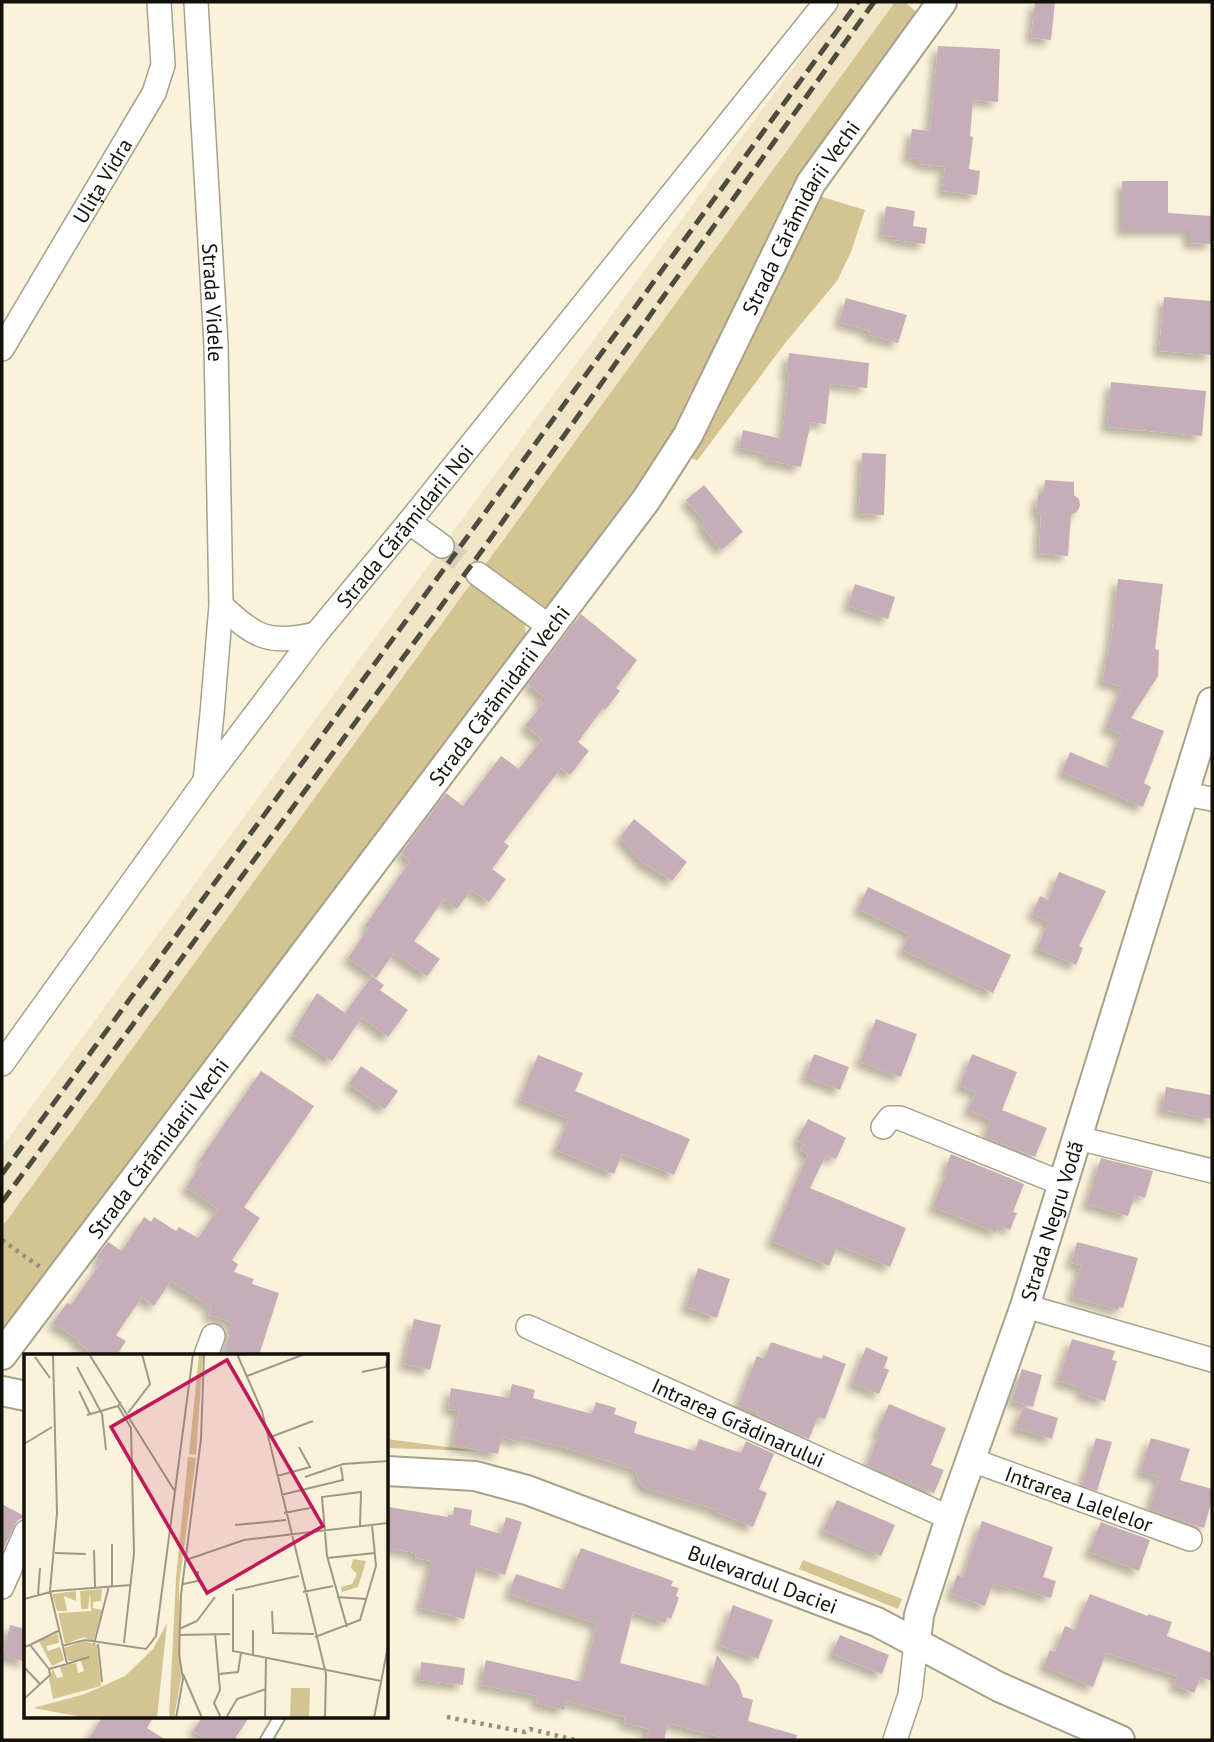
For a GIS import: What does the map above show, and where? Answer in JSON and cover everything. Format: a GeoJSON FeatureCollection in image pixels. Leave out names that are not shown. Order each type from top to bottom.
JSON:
{"type":"FeatureCollection","features":[{"type":"Feature","properties":{"kind":"street","name":"Ulița Vidra"},"geometry":{"type":"LineString","coordinates":[[2,349],[154,93],[163,65],[159,2]]}},
{"type":"Feature","properties":{"kind":"street","name":"Strada Videle"},"geometry":{"type":"LineString","coordinates":[[196,2],[216,345],[221,605],[205,781]]}},
{"type":"Feature","properties":{"kind":"street","name":"Strada Cărămidarii Noi"},"geometry":{"type":"LineString","coordinates":[[2,1064],[205,781],[316,634],[826,2]]}},
{"type":"Feature","properties":{"kind":"street","name":"Strada Cărămidarii Vechi"},"geometry":{"type":"LineString","coordinates":[[2,1355],[646,500],[688,435],[811,183],[942,2]]}},
{"type":"Feature","properties":{"kind":"street"},"geometry":{"type":"LineString","coordinates":[[409,522],[442,546]]}},
{"type":"Feature","properties":{"kind":"street"},"geometry":{"type":"LineString","coordinates":[[478,573],[550,627]]}},
{"type":"Feature","properties":{"kind":"street"},"geometry":{"type":"LineString","coordinates":[[221,605],[236,619],[267,638],[287,641],[316,634]]}},
{"type":"Feature","properties":{"kind":"street","name":"Strada Negru Vodă"},"geometry":{"type":"LineString","coordinates":[[895,1740],[910,1695],[919,1615],[969,1459],[1025,1306],[1078,1138],[1199,797],[1212,702]]}},
{"type":"Feature","properties":{"kind":"street"},"geometry":{"type":"LineString","coordinates":[[883,1127],[890,1118],[900,1118],[1063,1184]]}},
{"type":"Feature","properties":{"kind":"street"},"geometry":{"type":"LineString","coordinates":[[1078,1138],[1212,1171]]}},
{"type":"Feature","properties":{"kind":"street"},"geometry":{"type":"LineString","coordinates":[[1025,1306],[1212,1360]]}},
{"type":"Feature","properties":{"kind":"street","name":"Intrarea Grădinarului"},"geometry":{"type":"LineString","coordinates":[[528,1327],[950,1518]]}},
{"type":"Feature","properties":{"kind":"street"},"geometry":{"type":"LineString","coordinates":[[2,1391],[24,1396]]}},
{"type":"Feature","properties":{"kind":"street","name":"Intrarea Lalelelor"},"geometry":{"type":"LineString","coordinates":[[969,1459],[1190,1539]]}},
{"type":"Feature","properties":{"kind":"street","name":"Bulevardul Daciei"},"geometry":{"type":"LineString","coordinates":[[388,1471],[475,1476],[527,1490],[877,1622],[987,1681],[1120,1740]]}},
{"type":"Feature","properties":{"kind":"street"},"geometry":{"type":"LineString","coordinates":[[2,1587],[24,1537]]}},
{"type":"Feature","properties":{"kind":"lane"},"geometry":{"type":"LineString","coordinates":[[279,1718],[267,1738],[282,1740]]}},
{"type":"Feature","properties":{"kind":"path"},"geometry":{"type":"LineString","coordinates":[[2,1240],[58,1280]]}},
{"type":"Feature","properties":{"kind":"path"},"geometry":{"type":"LineString","coordinates":[[447,1717],[525,1732],[530,1729],[575,1740]]}},
{"type":"Feature","properties":{"kind":"shaded area"},"geometry":{"type":"Polygon","coordinates":[[[841,2],[895,2],[2,1227],[2,1147],[841,2]]]}},
{"type":"Feature","properties":{"kind":"shaded area"},"geometry":{"type":"Polygon","coordinates":[[[895,2],[905,2],[922,17],[680,432],[550,605],[538,605],[485,565],[895,2]]]}},
{"type":"Feature","properties":{"kind":"shaded area"},"geometry":{"type":"Polygon","coordinates":[[[816,195],[865,210],[851,252],[837,281],[786,342],[697,461],[689,456],[816,195]]]}},
{"type":"Feature","properties":{"kind":"shaded area"},"geometry":{"type":"Polygon","coordinates":[[[472,582],[521,619],[525,624],[526,639],[2,1337],[2,1227],[472,582]]]}},
{"type":"Feature","properties":{"kind":"shaded area"},"geometry":{"type":"Polygon","coordinates":[[[388,1439],[477,1451],[388,1448],[388,1439]]]}},
{"type":"Feature","properties":{"kind":"shaded area"},"geometry":{"type":"Polygon","coordinates":[[[803,1560],[902,1599],[898,1609],[799,1569],[803,1560]]]}},
{"type":"Feature","properties":{"kind":"building"},"geometry":{"type":"Polygon","coordinates":[[[1035,2],[1055,2],[1051,40],[1031,38],[1035,2]]]}},
{"type":"Feature","properties":{"kind":"building"},"geometry":{"type":"Polygon","coordinates":[[[938,46],[1000,49],[998,102],[973,100],[970,136],[973,137],[969,169],[980,171],[977,195],[942,191],[945,167],[919,164],[919,159],[908,158],[912,129],[930,131],[938,46]]]}},
{"type":"Feature","properties":{"kind":"building"},"geometry":{"type":"Polygon","coordinates":[[[1122,181],[1168,181],[1168,213],[1212,216],[1212,244],[1189,243],[1189,230],[1122,230],[1122,181]]]}},
{"type":"Feature","properties":{"kind":"building"},"geometry":{"type":"Polygon","coordinates":[[[886,206],[915,211],[913,226],[927,228],[925,244],[895,240],[895,237],[882,235],[886,206]]]}},
{"type":"Feature","properties":{"kind":"building"},"geometry":{"type":"Polygon","coordinates":[[[1164,297],[1212,301],[1212,355],[1159,351],[1164,297]]]}},
{"type":"Feature","properties":{"kind":"building"},"geometry":{"type":"Polygon","coordinates":[[[846,298],[907,315],[898,343],[869,335],[870,331],[839,322],[846,298]]]}},
{"type":"Feature","properties":{"kind":"building"},"geometry":{"type":"Polygon","coordinates":[[[789,353],[869,363],[867,388],[830,384],[826,424],[811,422],[801,467],[766,460],[767,454],[739,448],[743,430],[782,439],[789,353]]]}},
{"type":"Feature","properties":{"kind":"building"},"geometry":{"type":"Polygon","coordinates":[[[1111,382],[1206,391],[1202,436],[1107,427],[1111,382]]]}},
{"type":"Feature","properties":{"kind":"building"},"geometry":{"type":"Polygon","coordinates":[[[862,453],[886,454],[884,515],[859,514],[862,453]]]}},
{"type":"Feature","properties":{"kind":"building"},"geometry":{"type":"Polygon","coordinates":[[[1045,480],[1074,482],[1074,495],[1079,499],[1080,506],[1077,512],[1071,515],[1068,556],[1039,554],[1041,514],[1036,513],[1038,495],[1043,495],[1045,480]]]}},
{"type":"Feature","properties":{"kind":"building"},"geometry":{"type":"Polygon","coordinates":[[[704,485],[743,532],[721,550],[701,525],[705,522],[686,500],[704,485]]]}},
{"type":"Feature","properties":{"kind":"building"},"geometry":{"type":"Polygon","coordinates":[[[1118,579],[1163,584],[1155,649],[1159,650],[1158,676],[1131,718],[1164,731],[1144,783],[1151,787],[1143,807],[1062,772],[1070,752],[1108,768],[1121,734],[1106,728],[1122,687],[1102,681],[1111,641],[1118,579]]]}},
{"type":"Feature","properties":{"kind":"building"},"geometry":{"type":"Polygon","coordinates":[[[855,584],[895,597],[888,619],[848,606],[855,584]]]}},
{"type":"Feature","properties":{"kind":"building"},"geometry":{"type":"Polygon","coordinates":[[[581,614],[637,660],[616,688],[620,691],[605,710],[603,708],[578,742],[589,751],[570,775],[561,768],[504,842],[509,846],[492,869],[506,879],[489,902],[471,890],[457,909],[444,899],[414,941],[440,959],[427,976],[394,953],[376,978],[348,958],[369,928],[365,926],[410,861],[401,853],[446,793],[463,806],[501,756],[519,769],[542,739],[525,726],[543,703],[539,701],[543,696],[528,684],[581,614]]]}},
{"type":"Feature","properties":{"kind":"building"},"geometry":{"type":"Polygon","coordinates":[[[634,819],[687,862],[672,881],[643,863],[620,837],[634,819]]]}},
{"type":"Feature","properties":{"kind":"building"},"geometry":{"type":"Polygon","coordinates":[[[1059,872],[1106,891],[1079,946],[1083,948],[1076,965],[1037,948],[1049,922],[1032,914],[1040,896],[1048,900],[1059,872]]]}},
{"type":"Feature","properties":{"kind":"building"},"geometry":{"type":"Polygon","coordinates":[[[868,887],[1011,955],[993,993],[902,950],[910,934],[858,909],[868,887]]]}},
{"type":"Feature","properties":{"kind":"building"},"geometry":{"type":"Polygon","coordinates":[[[372,976],[384,985],[380,990],[408,1010],[388,1037],[362,1017],[332,1061],[292,1034],[317,993],[345,1013],[372,976]]]}},
{"type":"Feature","properties":{"kind":"building"},"geometry":{"type":"Polygon","coordinates":[[[876,1019],[917,1034],[901,1077],[860,1062],[876,1019]]]}},
{"type":"Feature","properties":{"kind":"building"},"geometry":{"type":"Polygon","coordinates":[[[814,1054],[849,1067],[840,1090],[805,1077],[814,1054]]]}},
{"type":"Feature","properties":{"kind":"building"},"geometry":{"type":"Polygon","coordinates":[[[972,1054],[1017,1072],[1002,1110],[1047,1128],[1035,1157],[985,1137],[991,1120],[968,1110],[976,1092],[960,1086],[972,1054]]]}},
{"type":"Feature","properties":{"kind":"building"},"geometry":{"type":"Polygon","coordinates":[[[538,1055],[583,1073],[575,1091],[690,1139],[674,1175],[622,1154],[614,1174],[556,1150],[569,1119],[520,1099],[538,1055]]]}},
{"type":"Feature","properties":{"kind":"building"},"geometry":{"type":"Polygon","coordinates":[[[361,1066],[398,1091],[385,1109],[349,1084],[361,1066]]]}},
{"type":"Feature","properties":{"kind":"building"},"geometry":{"type":"Polygon","coordinates":[[[261,1071],[314,1106],[244,1207],[260,1218],[232,1260],[238,1264],[234,1272],[254,1279],[252,1284],[279,1293],[259,1354],[224,1354],[232,1322],[208,1315],[211,1307],[171,1281],[154,1306],[142,1297],[116,1335],[126,1341],[118,1354],[86,1354],[87,1349],[77,1342],[79,1340],[53,1323],[67,1303],[71,1305],[102,1261],[97,1257],[108,1242],[122,1251],[144,1217],[151,1222],[154,1217],[176,1231],[179,1227],[198,1238],[218,1209],[186,1187],[202,1163],[199,1161],[261,1071]]]}},
{"type":"Feature","properties":{"kind":"building"},"geometry":{"type":"Polygon","coordinates":[[[1166,1087],[1212,1095],[1212,1119],[1162,1110],[1166,1087]]]}},
{"type":"Feature","properties":{"kind":"building"},"geometry":{"type":"Polygon","coordinates":[[[808,1119],[846,1138],[836,1159],[826,1155],[810,1188],[906,1228],[890,1267],[838,1245],[829,1266],[771,1241],[808,1154],[800,1150],[803,1144],[797,1140],[808,1119]]]}},
{"type":"Feature","properties":{"kind":"building"},"geometry":{"type":"Polygon","coordinates":[[[951,1154],[1024,1184],[1013,1212],[1017,1213],[1010,1230],[999,1225],[996,1232],[933,1207],[951,1154]]]}},
{"type":"Feature","properties":{"kind":"building"},"geometry":{"type":"Polygon","coordinates":[[[1101,1158],[1153,1171],[1145,1198],[1135,1195],[1128,1216],[1087,1204],[1101,1158]]]}},
{"type":"Feature","properties":{"kind":"building"},"geometry":{"type":"Polygon","coordinates":[[[1077,1242],[1138,1258],[1123,1308],[1119,1307],[1118,1310],[1072,1297],[1081,1265],[1071,1263],[1077,1242]]]}},
{"type":"Feature","properties":{"kind":"building"},"geometry":{"type":"Polygon","coordinates":[[[698,1268],[730,1279],[717,1318],[686,1307],[698,1268]]]}},
{"type":"Feature","properties":{"kind":"building"},"geometry":{"type":"Polygon","coordinates":[[[414,1319],[441,1325],[430,1370],[404,1364],[414,1319]]]}},
{"type":"Feature","properties":{"kind":"building"},"geometry":{"type":"Polygon","coordinates":[[[1072,1339],[1115,1351],[1112,1360],[1117,1361],[1105,1401],[1081,1394],[1083,1388],[1058,1381],[1072,1339]]]}},
{"type":"Feature","properties":{"kind":"building"},"geometry":{"type":"Polygon","coordinates":[[[771,1342],[822,1359],[823,1355],[846,1364],[825,1419],[818,1417],[809,1439],[757,1415],[758,1412],[738,1405],[757,1356],[764,1359],[771,1342]]]}},
{"type":"Feature","properties":{"kind":"building"},"geometry":{"type":"Polygon","coordinates":[[[866,1347],[888,1357],[884,1368],[889,1370],[879,1394],[852,1383],[866,1347]]]}},
{"type":"Feature","properties":{"kind":"building"},"geometry":{"type":"Polygon","coordinates":[[[1022,1369],[1042,1375],[1033,1407],[1012,1401],[1022,1369]]]}},
{"type":"Feature","properties":{"kind":"building"},"geometry":{"type":"Polygon","coordinates":[[[512,1384],[535,1390],[533,1398],[592,1414],[596,1402],[616,1408],[614,1414],[637,1422],[634,1433],[695,1451],[699,1439],[741,1453],[746,1441],[774,1454],[759,1489],[767,1493],[753,1527],[717,1510],[645,1488],[638,1480],[636,1470],[566,1448],[522,1437],[521,1442],[502,1437],[498,1454],[453,1445],[459,1411],[448,1409],[451,1388],[509,1398],[512,1384]]]}},
{"type":"Feature","properties":{"kind":"building"},"geometry":{"type":"Polygon","coordinates":[[[889,1404],[946,1428],[931,1465],[944,1470],[934,1493],[867,1465],[889,1404]]]}},
{"type":"Feature","properties":{"kind":"building"},"geometry":{"type":"Polygon","coordinates":[[[1023,1407],[1058,1418],[1052,1439],[1016,1428],[1023,1407]]]}},
{"type":"Feature","properties":{"kind":"building"},"geometry":{"type":"Polygon","coordinates":[[[1096,1438],[1112,1442],[1097,1491],[1082,1485],[1096,1438]]]}},
{"type":"Feature","properties":{"kind":"building"},"geometry":{"type":"Polygon","coordinates":[[[1151,1438],[1190,1449],[1180,1480],[1212,1489],[1212,1500],[1204,1528],[1149,1509],[1159,1477],[1140,1472],[1151,1438]]]}},
{"type":"Feature","properties":{"kind":"building"},"geometry":{"type":"Polygon","coordinates":[[[837,1500],[895,1525],[881,1556],[823,1530],[837,1500]]]}},
{"type":"Feature","properties":{"kind":"building"},"geometry":{"type":"Polygon","coordinates":[[[2,1504],[24,1516],[14,1526],[3,1550],[2,1504]]]}},
{"type":"Feature","properties":{"kind":"building"},"geometry":{"type":"Polygon","coordinates":[[[389,1507],[448,1517],[453,1515],[454,1507],[472,1510],[470,1525],[501,1534],[506,1517],[522,1522],[505,1575],[477,1566],[464,1619],[420,1608],[432,1561],[415,1558],[416,1553],[388,1548],[389,1507]]]}},
{"type":"Feature","properties":{"kind":"building"},"geometry":{"type":"Polygon","coordinates":[[[982,1521],[1053,1547],[1043,1577],[1056,1581],[1051,1598],[1012,1586],[1011,1589],[993,1584],[985,1606],[951,1594],[957,1575],[963,1577],[982,1521]]]}},
{"type":"Feature","properties":{"kind":"building"},"geometry":{"type":"Polygon","coordinates":[[[1101,1522],[1150,1540],[1139,1571],[1089,1552],[1101,1522]]]}},
{"type":"Feature","properties":{"kind":"building"},"geometry":{"type":"Polygon","coordinates":[[[581,1548],[673,1581],[671,1586],[679,1588],[676,1596],[679,1598],[671,1619],[667,1617],[665,1623],[633,1612],[620,1663],[709,1686],[717,1655],[739,1685],[743,1697],[753,1700],[748,1721],[797,1735],[796,1740],[719,1740],[720,1737],[668,1723],[664,1740],[646,1740],[649,1729],[624,1723],[625,1717],[567,1701],[564,1710],[536,1703],[538,1696],[481,1685],[486,1660],[582,1682],[597,1624],[509,1594],[516,1574],[564,1590],[581,1548]]]}},
{"type":"Feature","properties":{"kind":"building"},"geometry":{"type":"Polygon","coordinates":[[[1090,1594],[1172,1622],[1167,1636],[1212,1653],[1212,1681],[1201,1677],[1194,1693],[1174,1685],[1177,1676],[1106,1653],[1093,1687],[1044,1666],[1050,1650],[1055,1652],[1065,1626],[1075,1630],[1090,1594]]]}},
{"type":"Feature","properties":{"kind":"building"},"geometry":{"type":"Polygon","coordinates":[[[733,1605],[773,1620],[758,1659],[719,1645],[733,1605]]]}},
{"type":"Feature","properties":{"kind":"building"},"geometry":{"type":"Polygon","coordinates":[[[10,1625],[24,1628],[24,1661],[3,1656],[10,1625]]]}},
{"type":"Feature","properties":{"kind":"building"},"geometry":{"type":"Polygon","coordinates":[[[840,1635],[889,1655],[882,1674],[832,1654],[840,1635]]]}},
{"type":"Feature","properties":{"kind":"building"},"geometry":{"type":"Polygon","coordinates":[[[421,1662],[465,1668],[463,1685],[419,1680],[421,1662]]]}},
{"type":"Feature","properties":{"kind":"building"},"geometry":{"type":"Polygon","coordinates":[[[102,1718],[153,1718],[147,1728],[166,1740],[88,1740],[102,1718]]]}},
{"type":"Feature","properties":{"kind":"building"},"geometry":{"type":"Polygon","coordinates":[[[202,1718],[249,1718],[234,1740],[207,1740],[193,1731],[202,1718]]]}},
{"type":"Feature","properties":{"kind":"tunnel"},"geometry":{"type":"LineString","coordinates":[[442,546],[478,574]]}},
{"type":"Feature","properties":{"kind":"railway"},"geometry":{"type":"LineString","coordinates":[[2,1174],[858,2]]}},
{"type":"Feature","properties":{"kind":"railway"},"geometry":{"type":"LineString","coordinates":[[2,1202],[478,556],[874,2]]}}]}
